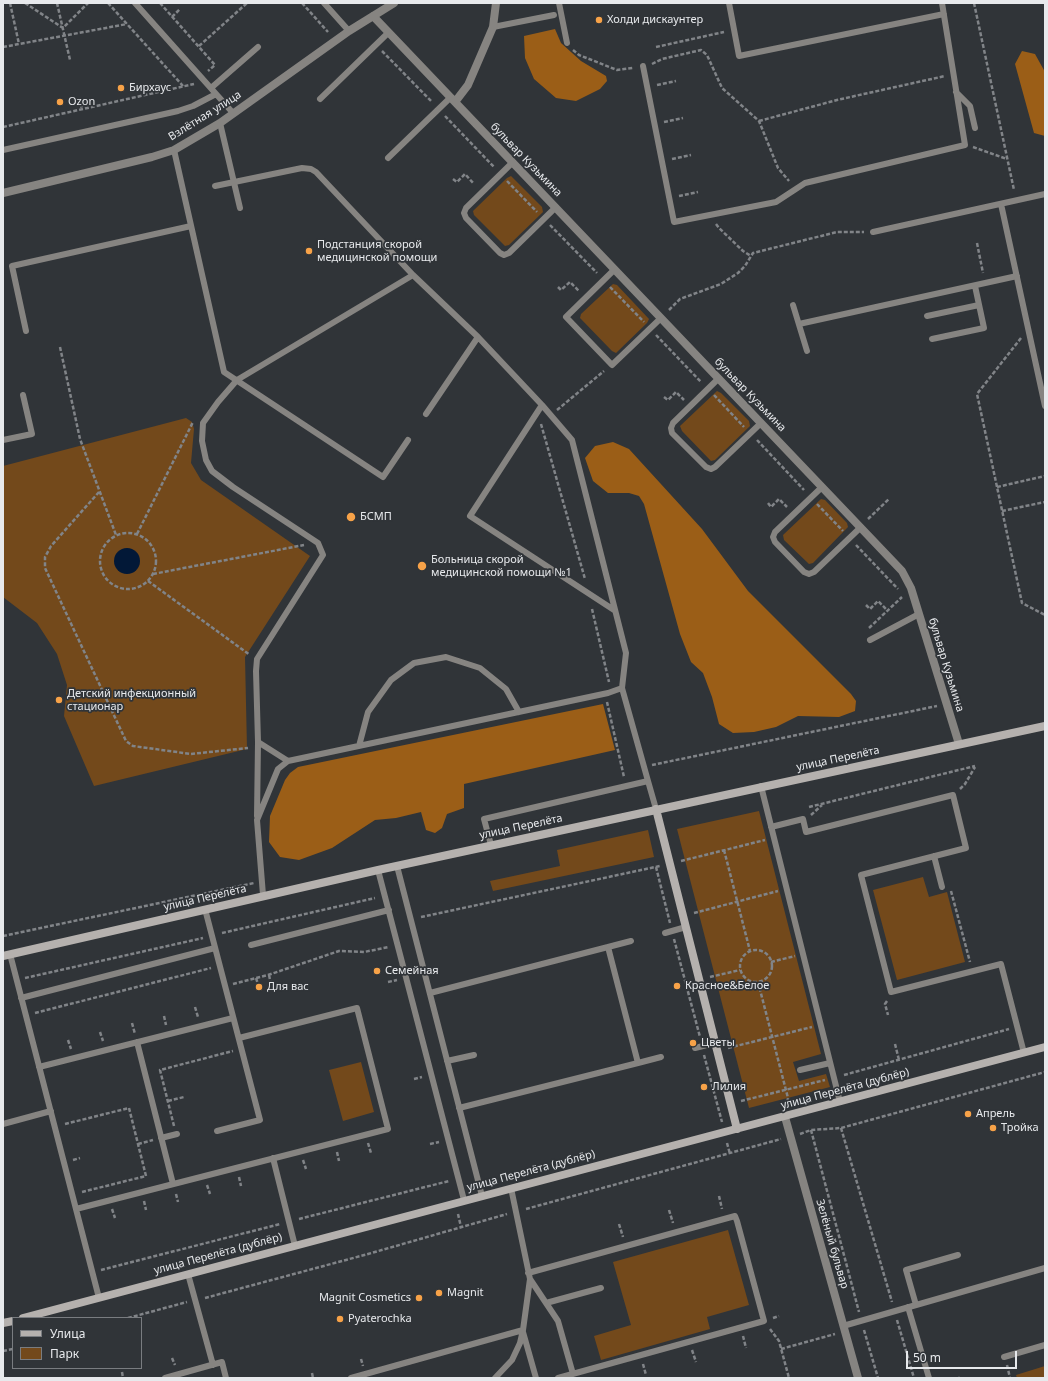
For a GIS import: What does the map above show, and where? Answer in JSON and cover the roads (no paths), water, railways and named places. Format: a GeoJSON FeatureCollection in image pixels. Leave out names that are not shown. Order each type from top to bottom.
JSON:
{"type":"FeatureCollection","features":[{"type":"Feature","properties":{"kind":"street","name":"Взлётная улица"},"geometry":{"type":"LineString","coordinates":[[3,193],[152,157],[174,150],[220,123],[349,31],[394,3]]}},
{"type":"Feature","properties":{"kind":"street"},"geometry":{"type":"LineString","coordinates":[[453,100],[468,85],[493,28],[496,3]]}},
{"type":"Feature","properties":{"kind":"street","name":"бульвар Кузьмина"},"geometry":{"type":"LineString","coordinates":[[373,16],[902,571],[912,588],[959,744]]}},
{"type":"Feature","properties":{"kind":"street","name":"улица Перелёта"},"geometry":{"type":"LineString","coordinates":[[6,955],[205,910],[263,895],[761,786],[1045,726]]}},
{"type":"Feature","properties":{"kind":"street"},"geometry":{"type":"LineString","coordinates":[[656,809],[737,1129]]}},
{"type":"Feature","properties":{"kind":"street","name":"улица Перелёта (дублёр)"},"geometry":{"type":"LineString","coordinates":[[27,1317],[1045,1047]]}},
{"type":"Feature","properties":{"kind":"street","name":"Зелёный бульвар"},"geometry":{"type":"LineString","coordinates":[[785,1117],[858,1378]]}},
{"type":"Feature","properties":{"kind":"lane"},"geometry":{"type":"LineString","coordinates":[[135,3],[233,113]]}},
{"type":"Feature","properties":{"kind":"lane"},"geometry":{"type":"LineString","coordinates":[[324,3],[349,31]]}},
{"type":"Feature","properties":{"kind":"lane"},"geometry":{"type":"LineString","coordinates":[[559,3],[567,43]]}},
{"type":"Feature","properties":{"kind":"lane"},"geometry":{"type":"LineString","coordinates":[[729,3],[739,56],[944,14]]}},
{"type":"Feature","properties":{"kind":"lane"},"geometry":{"type":"LineString","coordinates":[[643,66],[674,222],[776,202],[805,183],[965,144],[942,3]]}},
{"type":"Feature","properties":{"kind":"lane"},"geometry":{"type":"LineString","coordinates":[[493,28],[554,15]]}},
{"type":"Feature","properties":{"kind":"lane"},"geometry":{"type":"LineString","coordinates":[[320,99],[389,32]]}},
{"type":"Feature","properties":{"kind":"lane"},"geometry":{"type":"LineString","coordinates":[[211,88],[258,47]]}},
{"type":"Feature","properties":{"kind":"lane"},"geometry":{"type":"LineString","coordinates":[[956,92],[970,106],[975,128]]}},
{"type":"Feature","properties":{"kind":"lane"},"geometry":{"type":"LineString","coordinates":[[3,150],[178,111],[193,106],[216,94]]}},
{"type":"Feature","properties":{"kind":"lane"},"geometry":{"type":"LineString","coordinates":[[388,158],[438,110],[453,100]]}},
{"type":"Feature","properties":{"kind":"lane"},"geometry":{"type":"LineString","coordinates":[[220,123],[240,208]]}},
{"type":"Feature","properties":{"kind":"lane"},"geometry":{"type":"LineString","coordinates":[[174,150],[224,372],[382,477],[408,440]]}},
{"type":"Feature","properties":{"kind":"lane"},"geometry":{"type":"LineString","coordinates":[[513,162],[466,208],[464,213],[466,218],[500,253],[504,255],[509,253],[556,207]]}},
{"type":"Feature","properties":{"kind":"lane"},"geometry":{"type":"LineString","coordinates":[[215,186],[302,168],[311,169],[316,172],[414,275],[478,337],[542,405],[572,440],[626,653],[622,688],[656,809]]}},
{"type":"Feature","properties":{"kind":"lane"},"geometry":{"type":"LineString","coordinates":[[873,232],[1045,194]]}},
{"type":"Feature","properties":{"kind":"lane"},"geometry":{"type":"LineString","coordinates":[[1001,204],[1045,406]]}},
{"type":"Feature","properties":{"kind":"lane"},"geometry":{"type":"LineString","coordinates":[[26,331],[12,266],[192,226]]}},
{"type":"Feature","properties":{"kind":"lane"},"geometry":{"type":"LineString","coordinates":[[561,322],[615,270]]}},
{"type":"Feature","properties":{"kind":"lane"},"geometry":{"type":"LineString","coordinates":[[263,895],[257,820],[257,659],[323,555],[318,543],[233,487],[212,471],[206,460],[202,441],[203,423],[218,402],[238,380],[414,275]]}},
{"type":"Feature","properties":{"kind":"lane"},"geometry":{"type":"LineString","coordinates":[[799,324],[1017,276]]}},
{"type":"Feature","properties":{"kind":"lane"},"geometry":{"type":"LineString","coordinates":[[932,339],[984,328],[975,286]]}},
{"type":"Feature","properties":{"kind":"lane"},"geometry":{"type":"LineString","coordinates":[[793,305],[807,351]]}},
{"type":"Feature","properties":{"kind":"lane"},"geometry":{"type":"LineString","coordinates":[[927,316],[979,305]]}},
{"type":"Feature","properties":{"kind":"lane"},"geometry":{"type":"LineString","coordinates":[[566,317],[612,365],[661,318]]}},
{"type":"Feature","properties":{"kind":"lane"},"geometry":{"type":"LineString","coordinates":[[426,414],[478,337]]}},
{"type":"Feature","properties":{"kind":"lane"},"geometry":{"type":"LineString","coordinates":[[719,378],[673,423],[671,428],[672,433],[706,467],[711,469],[716,467],[761,423]]}},
{"type":"Feature","properties":{"kind":"lane"},"geometry":{"type":"LineString","coordinates":[[3,440],[32,434],[23,395]]}},
{"type":"Feature","properties":{"kind":"lane"},"geometry":{"type":"LineString","coordinates":[[542,405],[470,516],[614,610]]}},
{"type":"Feature","properties":{"kind":"lane"},"geometry":{"type":"LineString","coordinates":[[822,487],[774,535],[774,540],[780,547],[804,572],[809,574],[814,572],[860,527]]}},
{"type":"Feature","properties":{"kind":"lane"},"geometry":{"type":"LineString","coordinates":[[870,640],[919,614]]}},
{"type":"Feature","properties":{"kind":"lane"},"geometry":{"type":"LineString","coordinates":[[359,746],[368,712],[391,680],[414,663],[446,657],[480,668],[506,689],[519,712]]}},
{"type":"Feature","properties":{"kind":"lane"},"geometry":{"type":"LineString","coordinates":[[257,820],[278,770],[288,761],[608,693],[622,688]]}},
{"type":"Feature","properties":{"kind":"lane"},"geometry":{"type":"LineString","coordinates":[[258,744],[288,761]]}},
{"type":"Feature","properties":{"kind":"lane"},"geometry":{"type":"LineString","coordinates":[[490,845],[484,819],[648,781]]}},
{"type":"Feature","properties":{"kind":"lane"},"geometry":{"type":"LineString","coordinates":[[761,786],[840,1102]]}},
{"type":"Feature","properties":{"kind":"lane"},"geometry":{"type":"LineString","coordinates":[[771,827],[803,819],[806,832],[953,795],[966,848],[861,875],[891,992],[1001,964],[1024,1053]]}},
{"type":"Feature","properties":{"kind":"lane"},"geometry":{"type":"LineString","coordinates":[[934,856],[942,887]]}},
{"type":"Feature","properties":{"kind":"lane"},"geometry":{"type":"LineString","coordinates":[[397,866],[482,1196]]}},
{"type":"Feature","properties":{"kind":"lane"},"geometry":{"type":"LineString","coordinates":[[378,870],[464,1200]]}},
{"type":"Feature","properties":{"kind":"lane"},"geometry":{"type":"LineString","coordinates":[[205,910],[260,1120],[217,1131]]}},
{"type":"Feature","properties":{"kind":"lane"},"geometry":{"type":"LineString","coordinates":[[251,945],[389,910]]}},
{"type":"Feature","properties":{"kind":"lane"},"geometry":{"type":"LineString","coordinates":[[665,933],[686,927]]}},
{"type":"Feature","properties":{"kind":"lane"},"geometry":{"type":"LineString","coordinates":[[430,993],[631,941]]}},
{"type":"Feature","properties":{"kind":"lane"},"geometry":{"type":"LineString","coordinates":[[608,947],[638,1062]]}},
{"type":"Feature","properties":{"kind":"lane"},"geometry":{"type":"LineString","coordinates":[[21,998],[215,948]]}},
{"type":"Feature","properties":{"kind":"lane"},"geometry":{"type":"LineString","coordinates":[[6,955],[17,980],[99,1298]]}},
{"type":"Feature","properties":{"kind":"lane"},"geometry":{"type":"LineString","coordinates":[[76,1209],[388,1129],[357,1008],[238,1038]]}},
{"type":"Feature","properties":{"kind":"lane"},"geometry":{"type":"LineString","coordinates":[[39,1067],[136,1039],[233,1018]]}},
{"type":"Feature","properties":{"kind":"lane"},"geometry":{"type":"LineString","coordinates":[[136,1039],[173,1184]]}},
{"type":"Feature","properties":{"kind":"lane"},"geometry":{"type":"LineString","coordinates":[[695,1048],[702,1046],[716,1047]]}},
{"type":"Feature","properties":{"kind":"lane"},"geometry":{"type":"LineString","coordinates":[[447,1062],[474,1055]]}},
{"type":"Feature","properties":{"kind":"lane"},"geometry":{"type":"LineString","coordinates":[[459,1108],[661,1057]]}},
{"type":"Feature","properties":{"kind":"lane"},"geometry":{"type":"LineString","coordinates":[[800,1070],[830,1063]]}},
{"type":"Feature","properties":{"kind":"lane"},"geometry":{"type":"LineString","coordinates":[[3,1124],[51,1111]]}},
{"type":"Feature","properties":{"kind":"lane"},"geometry":{"type":"LineString","coordinates":[[162,1138],[177,1134]]}},
{"type":"Feature","properties":{"kind":"lane"},"geometry":{"type":"LineString","coordinates":[[273,1158],[295,1246]]}},
{"type":"Feature","properties":{"kind":"lane"},"geometry":{"type":"LineString","coordinates":[[495,1378],[512,1360],[520,1343],[523,1330],[529,1276],[511,1188]]}},
{"type":"Feature","properties":{"kind":"lane"},"geometry":{"type":"LineString","coordinates":[[529,1276],[735,1216],[764,1321],[558,1378]]}},
{"type":"Feature","properties":{"kind":"lane"},"geometry":{"type":"LineString","coordinates":[[916,1305],[906,1270],[958,1255]]}},
{"type":"Feature","properties":{"kind":"lane"},"geometry":{"type":"LineString","coordinates":[[844,1328],[908,1307],[1045,1268]]}},
{"type":"Feature","properties":{"kind":"lane"},"geometry":{"type":"LineString","coordinates":[[188,1274],[213,1365]]}},
{"type":"Feature","properties":{"kind":"lane"},"geometry":{"type":"LineString","coordinates":[[529,1276],[558,1321],[573,1374]]}},
{"type":"Feature","properties":{"kind":"lane"},"geometry":{"type":"LineString","coordinates":[[546,1303],[600,1288]]}},
{"type":"Feature","properties":{"kind":"lane"},"geometry":{"type":"LineString","coordinates":[[908,1307],[929,1378]]}},
{"type":"Feature","properties":{"kind":"lane"},"geometry":{"type":"LineString","coordinates":[[351,1378],[523,1330]]}},
{"type":"Feature","properties":{"kind":"lane"},"geometry":{"type":"LineString","coordinates":[[523,1330],[536,1378]]}},
{"type":"Feature","properties":{"kind":"lane"},"geometry":{"type":"LineString","coordinates":[[1004,1357],[1045,1345]]}},
{"type":"Feature","properties":{"kind":"lane"},"geometry":{"type":"LineString","coordinates":[[165,1378],[222,1362],[226,1378]]}},
{"type":"Feature","properties":{"kind":"water"},"geometry":{"type":"Polygon","coordinates":[[[127,548],[137,551],[140,561],[137,571],[127,574],[117,571],[114,561],[117,551],[127,548]]]}},
{"type":"Feature","properties":{"kind":"place","name":"Холди дискаунтер"},"geometry":{"type":"Point","coordinates":[599,20]}},
{"type":"Feature","properties":{"kind":"place","name":"Бирхаус"},"geometry":{"type":"Point","coordinates":[121,88]}},
{"type":"Feature","properties":{"kind":"place","name":"Ozon"},"geometry":{"type":"Point","coordinates":[60,102]}},
{"type":"Feature","properties":{"kind":"place","name":"Подстанция скорой медицинской помощи"},"geometry":{"type":"Point","coordinates":[309,251]}},
{"type":"Feature","properties":{"kind":"place","name":"БСМП"},"geometry":{"type":"Point","coordinates":[351,517]}},
{"type":"Feature","properties":{"kind":"place","name":"Больница скорой медицинской помощи №1"},"geometry":{"type":"Point","coordinates":[422,566]}},
{"type":"Feature","properties":{"kind":"place","name":"Детский инфекционный стационар"},"geometry":{"type":"Point","coordinates":[59,700]}},
{"type":"Feature","properties":{"kind":"place","name":"Семейная"},"geometry":{"type":"Point","coordinates":[377,971]}},
{"type":"Feature","properties":{"kind":"place","name":"Красное&Белое"},"geometry":{"type":"Point","coordinates":[677,986]}},
{"type":"Feature","properties":{"kind":"place","name":"Для вас"},"geometry":{"type":"Point","coordinates":[259,987]}},
{"type":"Feature","properties":{"kind":"place","name":"Цветы"},"geometry":{"type":"Point","coordinates":[693,1043]}},
{"type":"Feature","properties":{"kind":"place","name":"Лилия"},"geometry":{"type":"Point","coordinates":[704,1087]}},
{"type":"Feature","properties":{"kind":"place","name":"Апрель"},"geometry":{"type":"Point","coordinates":[968,1114]}},
{"type":"Feature","properties":{"kind":"place","name":"Тройка"},"geometry":{"type":"Point","coordinates":[993,1128]}},
{"type":"Feature","properties":{"kind":"place","name":"Magnit"},"geometry":{"type":"Point","coordinates":[439,1293]}},
{"type":"Feature","properties":{"kind":"place","name":"Magnit Cosmetics"},"geometry":{"type":"Point","coordinates":[419,1298]}},
{"type":"Feature","properties":{"kind":"place","name":"Pyaterochka"},"geometry":{"type":"Point","coordinates":[340,1319]}}]}
